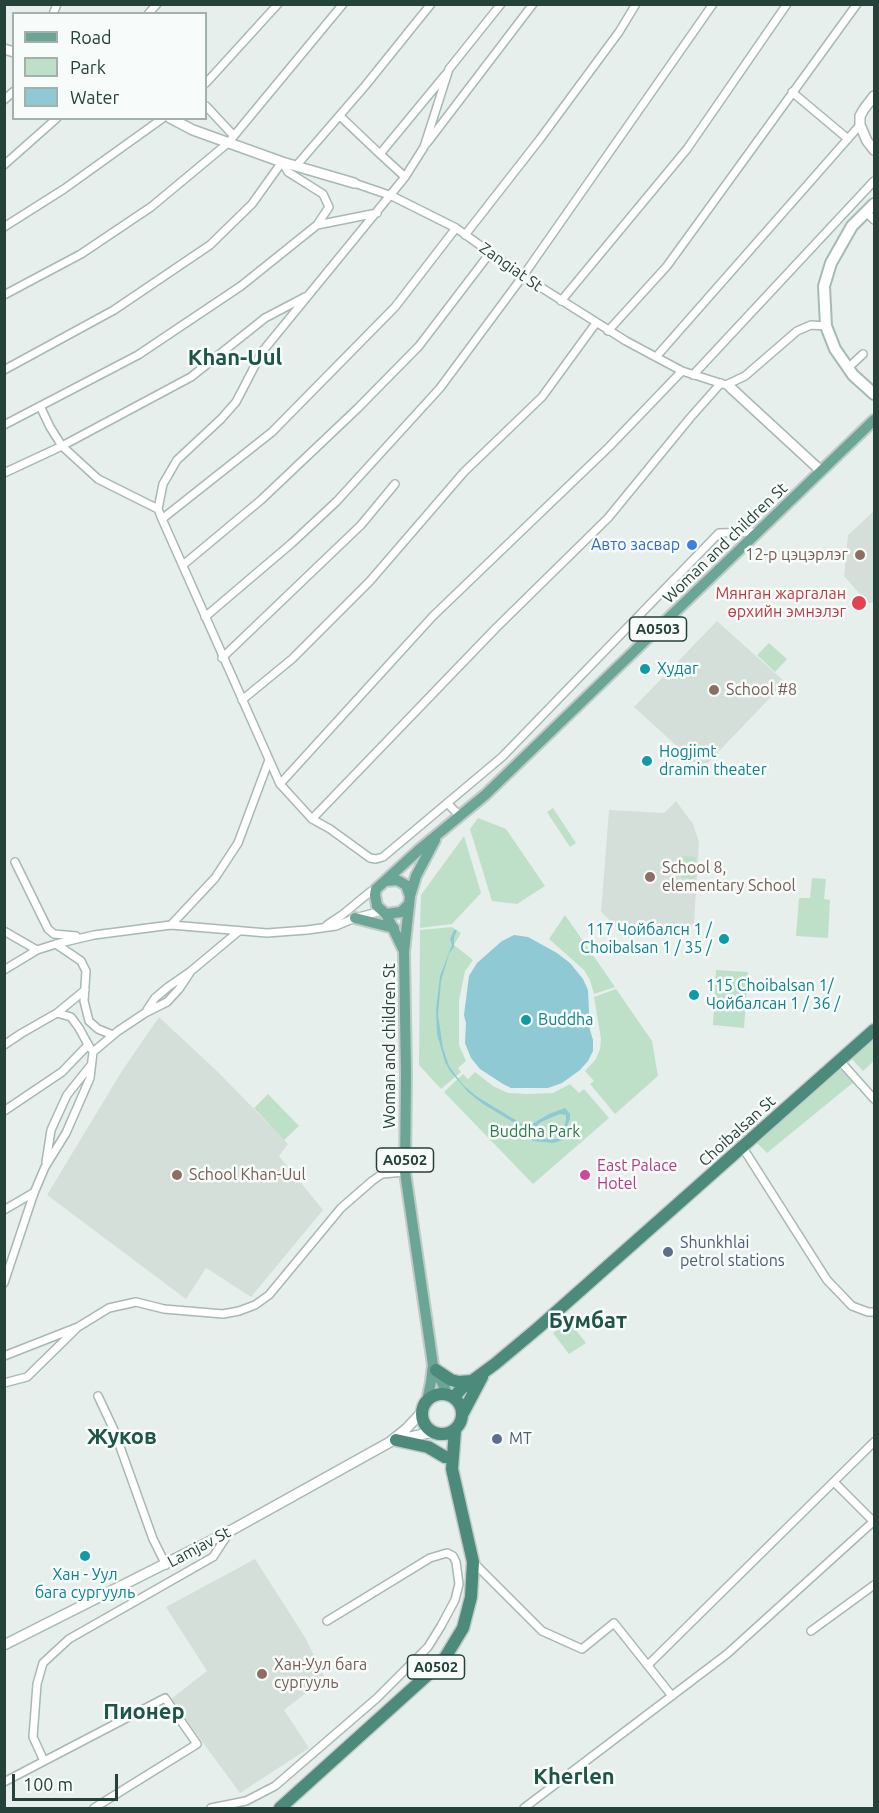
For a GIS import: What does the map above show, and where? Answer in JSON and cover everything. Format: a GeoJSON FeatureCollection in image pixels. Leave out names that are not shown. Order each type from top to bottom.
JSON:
{"type":"FeatureCollection","features":[{"type":"Feature","properties":{"kind":"highway","name":"Choibalsan St"},"geometry":{"type":"LineString","coordinates":[[451,1396],[484,1373],[538,1328],[874,1030]]}},
{"type":"Feature","properties":{"kind":"highway"},"geometry":{"type":"LineString","coordinates":[[434,1367],[451,1380],[472,1381]]}},
{"type":"Feature","properties":{"kind":"highway"},"geometry":{"type":"LineString","coordinates":[[463,1413],[484,1373]]}},
{"type":"Feature","properties":{"kind":"highway"},"geometry":{"type":"LineString","coordinates":[[424,1406],[436,1395],[451,1396]]}},
{"type":"Feature","properties":{"kind":"highway","name":"A0502"},"geometry":{"type":"LineString","coordinates":[[280,1809],[443,1660],[455,1642],[469,1611],[473,1583],[472,1562],[452,1469],[455,1430],[463,1413],[461,1407],[451,1396]]}},
{"type":"Feature","properties":{"kind":"highway","name":"A0502"},"geometry":{"type":"LineString","coordinates":[[424,1406],[424,1424],[436,1433],[442,1452],[452,1469]]}},
{"type":"Feature","properties":{"kind":"highway"},"geometry":{"type":"LineString","coordinates":[[436,1433],[450,1433],[455,1430]]}},
{"type":"Feature","properties":{"kind":"highway"},"geometry":{"type":"LineString","coordinates":[[393,1441],[429,1447],[445,1457]]}},
{"type":"Feature","properties":{"kind":"main road"},"geometry":{"type":"LineString","coordinates":[[872,212],[852,226],[831,263],[824,286],[835,350],[848,368],[874,394]]}},
{"type":"Feature","properties":{"kind":"main road","name":"Woman and children St"},"geometry":{"type":"LineString","coordinates":[[376,889],[485,795],[874,420]]}},
{"type":"Feature","properties":{"kind":"main road","name":"Woman and children St"},"geometry":{"type":"LineString","coordinates":[[434,1367],[405,1172],[404,952],[409,901],[416,876],[438,835]]}},
{"type":"Feature","properties":{"kind":"main road"},"geometry":{"type":"LineString","coordinates":[[384,912],[392,915],[401,912],[409,901],[406,885],[391,879],[385,881]]}},
{"type":"Feature","properties":{"kind":"main road","name":"A0502"},"geometry":{"type":"LineString","coordinates":[[376,889],[375,901],[394,928],[404,952]]}},
{"type":"Feature","properties":{"kind":"main road"},"geometry":{"type":"LineString","coordinates":[[355,918],[394,928]]}},
{"type":"Feature","properties":{"kind":"main road","name":"A0502"},"geometry":{"type":"LineString","coordinates":[[434,1367],[451,1396]]}},
{"type":"Feature","properties":{"kind":"main road","name":"A0502"},"geometry":{"type":"LineString","coordinates":[[424,1406],[434,1367]]}},
{"type":"Feature","properties":{"kind":"street"},"geometry":{"type":"LineString","coordinates":[[207,82],[278,4]]}},
{"type":"Feature","properties":{"kind":"street"},"geometry":{"type":"LineString","coordinates":[[4,295],[81,254],[152,207],[231,139],[343,4]]}},
{"type":"Feature","properties":{"kind":"street"},"geometry":{"type":"LineString","coordinates":[[296,166],[431,4]]}},
{"type":"Feature","properties":{"kind":"street"},"geometry":{"type":"LineString","coordinates":[[380,154],[501,4]]}},
{"type":"Feature","properties":{"kind":"street"},"geometry":{"type":"LineString","coordinates":[[533,4],[424,147],[392,196],[262,352],[236,402],[177,460],[163,484],[158,509],[162,519],[280,784],[312,819],[370,858],[376,859],[383,856],[502,757],[719,533],[759,532]]}},
{"type":"Feature","properties":{"kind":"street"},"geometry":{"type":"LineString","coordinates":[[465,235],[540,139],[619,32],[636,4]]}},
{"type":"Feature","properties":{"kind":"street"},"geometry":{"type":"LineString","coordinates":[[205,617],[338,501],[440,388],[522,276],[713,4]]}},
{"type":"Feature","properties":{"kind":"street"},"geometry":{"type":"LineString","coordinates":[[561,301],[687,149],[787,4]]}},
{"type":"Feature","properties":{"kind":"street"},"geometry":{"type":"LineString","coordinates":[[608,330],[667,267],[857,4]]}},
{"type":"Feature","properties":{"kind":"street"},"geometry":{"type":"LineString","coordinates":[[424,147],[449,69]]}},
{"type":"Feature","properties":{"kind":"street"},"geometry":{"type":"LineString","coordinates":[[792,92],[848,139]]}},
{"type":"Feature","properties":{"kind":"street"},"geometry":{"type":"LineString","coordinates":[[874,96],[860,116],[860,125],[874,150]]}},
{"type":"Feature","properties":{"kind":"street"},"geometry":{"type":"LineString","coordinates":[[207,107],[231,139]]}},
{"type":"Feature","properties":{"kind":"street"},"geometry":{"type":"LineString","coordinates":[[340,116],[405,177]]}},
{"type":"Feature","properties":{"kind":"street"},"geometry":{"type":"LineString","coordinates":[[4,165],[55,120]]}},
{"type":"Feature","properties":{"kind":"street"},"geometry":{"type":"LineString","coordinates":[[4,227],[64,189],[159,120]]}},
{"type":"Feature","properties":{"kind":"street","name":"Zangiat St"},"geometry":{"type":"LineString","coordinates":[[174,120],[193,130],[231,139],[282,162],[392,196],[456,228],[522,276],[608,330],[682,371],[726,385],[821,471]]}},
{"type":"Feature","properties":{"kind":"street"},"geometry":{"type":"LineString","coordinates":[[656,357],[860,125]]}},
{"type":"Feature","properties":{"kind":"street"},"geometry":{"type":"LineString","coordinates":[[4,370],[114,310],[210,244],[252,204],[282,162],[288,172],[323,194],[329,207],[317,225],[241,286],[138,355],[4,425]]}},
{"type":"Feature","properties":{"kind":"street"},"geometry":{"type":"LineString","coordinates":[[693,375],[874,181]]}},
{"type":"Feature","properties":{"kind":"street"},"geometry":{"type":"LineString","coordinates":[[317,225],[377,213]]}},
{"type":"Feature","properties":{"kind":"street"},"geometry":{"type":"LineString","coordinates":[[162,519],[272,432],[395,307],[456,228]]}},
{"type":"Feature","properties":{"kind":"street"},"geometry":{"type":"LineString","coordinates":[[183,565],[261,500],[412,354],[490,253]]}},
{"type":"Feature","properties":{"kind":"street"},"geometry":{"type":"LineString","coordinates":[[4,472],[62,446],[192,377],[265,318],[309,295]]}},
{"type":"Feature","properties":{"kind":"street"},"geometry":{"type":"LineString","coordinates":[[242,700],[292,659],[370,581],[464,472],[542,397],[596,323]]}},
{"type":"Feature","properties":{"kind":"street"},"geometry":{"type":"LineString","coordinates":[[312,819],[496,628],[608,518],[690,418],[726,385],[745,376],[797,331],[811,326],[830,327]]}},
{"type":"Feature","properties":{"kind":"street"},"geometry":{"type":"LineString","coordinates":[[848,368],[863,354]]}},
{"type":"Feature","properties":{"kind":"street"},"geometry":{"type":"LineString","coordinates":[[280,784],[433,616],[609,447],[682,371]]}},
{"type":"Feature","properties":{"kind":"street"},"geometry":{"type":"LineString","coordinates":[[40,406],[62,446],[98,479],[158,509]]}},
{"type":"Feature","properties":{"kind":"street"},"geometry":{"type":"LineString","coordinates":[[222,658],[361,525],[394,484]]}},
{"type":"Feature","properties":{"kind":"street"},"geometry":{"type":"LineString","coordinates":[[171,925],[215,878],[238,843],[269,760]]}},
{"type":"Feature","properties":{"kind":"street"},"geometry":{"type":"LineString","coordinates":[[447,803],[460,816]]}},
{"type":"Feature","properties":{"kind":"street"},"geometry":{"type":"LineString","coordinates":[[15,862],[48,930],[64,936],[94,935],[171,925],[267,933],[336,926],[355,918],[384,912]]}},
{"type":"Feature","properties":{"kind":"street"},"geometry":{"type":"LineString","coordinates":[[319,928],[329,924],[376,889]]}},
{"type":"Feature","properties":{"kind":"street"},"geometry":{"type":"LineString","coordinates":[[4,931],[37,950]]}},
{"type":"Feature","properties":{"kind":"street"},"geometry":{"type":"LineString","coordinates":[[4,1283],[34,1192],[45,1167],[66,1132],[90,1078],[93,1052],[145,1012],[161,993],[239,931]]}},
{"type":"Feature","properties":{"kind":"street"},"geometry":{"type":"LineString","coordinates":[[4,970],[37,950],[94,935]]}},
{"type":"Feature","properties":{"kind":"street"},"geometry":{"type":"LineString","coordinates":[[56,944],[81,961],[86,971],[84,1001],[89,1021],[98,1029],[113,1035]]}},
{"type":"Feature","properties":{"kind":"street"},"geometry":{"type":"LineString","coordinates":[[4,1045],[57,1013],[85,990]]}},
{"type":"Feature","properties":{"kind":"street"},"geometry":{"type":"LineString","coordinates":[[57,1013],[71,1017],[87,1046],[93,1052]]}},
{"type":"Feature","properties":{"kind":"street"},"geometry":{"type":"LineString","coordinates":[[79,1028],[89,1021]]}},
{"type":"Feature","properties":{"kind":"street"},"geometry":{"type":"LineString","coordinates":[[4,1111],[62,1072],[87,1046]]}},
{"type":"Feature","properties":{"kind":"street"},"geometry":{"type":"LineString","coordinates":[[840,1061],[874,1099]]}},
{"type":"Feature","properties":{"kind":"street"},"geometry":{"type":"LineString","coordinates":[[45,1167],[51,1130],[67,1095],[91,1064]]}},
{"type":"Feature","properties":{"kind":"street"},"geometry":{"type":"LineString","coordinates":[[743,1148],[827,1280],[852,1306],[874,1312]]}},
{"type":"Feature","properties":{"kind":"street"},"geometry":{"type":"LineString","coordinates":[[4,1356],[78,1327],[109,1308],[136,1302],[164,1309],[223,1314],[255,1305],[269,1295],[341,1208],[382,1174],[405,1172]]}},
{"type":"Feature","properties":{"kind":"street"},"geometry":{"type":"LineString","coordinates":[[4,1210],[34,1192]]}},
{"type":"Feature","properties":{"kind":"street"},"geometry":{"type":"LineString","coordinates":[[4,1383],[27,1377],[78,1327]]}},
{"type":"Feature","properties":{"kind":"street"},"geometry":{"type":"LineString","coordinates":[[98,1396],[114,1430],[153,1539],[166,1565]]}},
{"type":"Feature","properties":{"kind":"street"},"geometry":{"type":"LineString","coordinates":[[393,1441],[411,1424],[424,1406]]}},
{"type":"Feature","properties":{"kind":"street"},"geometry":{"type":"LineString","coordinates":[[393,1441],[436,1433]]}},
{"type":"Feature","properties":{"kind":"street","name":"Lamjav St"},"geometry":{"type":"LineString","coordinates":[[4,1646],[166,1565],[393,1441]]}},
{"type":"Feature","properties":{"kind":"street"},"geometry":{"type":"LineString","coordinates":[[648,1665],[874,1442]]}},
{"type":"Feature","properties":{"kind":"street"},"geometry":{"type":"LineString","coordinates":[[524,1809],[727,1654],[874,1521],[834,1482]]}},
{"type":"Feature","properties":{"kind":"street"},"geometry":{"type":"LineString","coordinates":[[44,1761],[33,1737],[37,1684],[44,1663],[69,1639],[213,1557],[230,1531]]}},
{"type":"Feature","properties":{"kind":"street"},"geometry":{"type":"LineString","coordinates":[[211,1809],[246,1801],[275,1785],[377,1698],[428,1647],[454,1599],[459,1584],[453,1556],[443,1552],[430,1558],[327,1621]]}},
{"type":"Feature","properties":{"kind":"street"},"geometry":{"type":"LineString","coordinates":[[472,1562],[542,1631],[582,1649],[614,1623],[672,1696]]}},
{"type":"Feature","properties":{"kind":"street"},"geometry":{"type":"LineString","coordinates":[[811,1631],[874,1585]]}},
{"type":"Feature","properties":{"kind":"street"},"geometry":{"type":"LineString","coordinates":[[4,1782],[165,1698],[197,1744],[94,1809]]}},
{"type":"Feature","properties":{"kind":"shaded area","name":"12-р цэцэрлэг"},"geometry":{"type":"Polygon","coordinates":[[[874,511],[874,603],[868,603],[844,576],[848,535],[874,511]]]}},
{"type":"Feature","properties":{"kind":"shaded area","name":"School #8"},"geometry":{"type":"Polygon","coordinates":[[[717,621],[785,682],[702,769],[634,707],[717,621]]]}},
{"type":"Feature","properties":{"kind":"shaded area","name":"School 8, elementary School"},"geometry":{"type":"Polygon","coordinates":[[[676,801],[693,824],[699,842],[694,923],[683,935],[619,929],[601,912],[609,810],[664,813],[676,801]]]}},
{"type":"Feature","properties":{"kind":"shaded area","name":"School Khan-Uul"},"geometry":{"type":"Polygon","coordinates":[[[159,1017],[219,1073],[288,1144],[279,1156],[323,1210],[251,1297],[206,1268],[186,1299],[47,1195],[122,1071],[159,1017]]]}},
{"type":"Feature","properties":{"kind":"shaded area","name":"Хан-Уул бага сургууль"},"geometry":{"type":"Polygon","coordinates":[[[255,1559],[306,1639],[325,1678],[284,1710],[309,1748],[240,1793],[171,1699],[207,1671],[166,1607],[255,1559]]]}},
{"type":"Feature","properties":{"kind":"green space"},"geometry":{"type":"Polygon","coordinates":[[[769,643],[787,659],[775,672],[757,655],[769,643]]]}},
{"type":"Feature","properties":{"kind":"green space"},"geometry":{"type":"Polygon","coordinates":[[[553,808],[576,843],[570,847],[547,812],[553,808]]]}},
{"type":"Feature","properties":{"kind":"green space"},"geometry":{"type":"Polygon","coordinates":[[[478,818],[506,829],[545,886],[517,904],[492,901],[470,829],[478,818]]]}},
{"type":"Feature","properties":{"kind":"green space"},"geometry":{"type":"Polygon","coordinates":[[[464,836],[481,893],[452,924],[420,928],[421,895],[464,836]]]}},
{"type":"Feature","properties":{"kind":"green space"},"geometry":{"type":"Polygon","coordinates":[[[682,856],[696,857],[694,879],[681,878],[682,856]]]}},
{"type":"Feature","properties":{"kind":"green space"},"geometry":{"type":"Polygon","coordinates":[[[812,878],[826,879],[824,899],[830,900],[828,938],[796,936],[799,898],[810,898],[812,878]]]}},
{"type":"Feature","properties":{"kind":"green space"},"geometry":{"type":"Polygon","coordinates":[[[565,915],[615,987],[594,994],[584,970],[549,939],[565,915]]]}},
{"type":"Feature","properties":{"kind":"green space"},"geometry":{"type":"Polygon","coordinates":[[[452,927],[461,933],[454,945],[473,960],[465,971],[459,1000],[459,1045],[466,1061],[458,1068],[461,1072],[441,1089],[419,1065],[420,930],[452,927]]]}},
{"type":"Feature","properties":{"kind":"green space"},"geometry":{"type":"Polygon","coordinates":[[[716,970],[748,972],[744,1028],[713,1025],[716,970]]]}},
{"type":"Feature","properties":{"kind":"green space","name":"Buddha Park"},"geometry":{"type":"Polygon","coordinates":[[[616,989],[652,1041],[658,1076],[615,1114],[590,1084],[594,1081],[585,1071],[596,1059],[600,1049],[601,1039],[594,997],[616,989]]]}},
{"type":"Feature","properties":{"kind":"green space"},"geometry":{"type":"Polygon","coordinates":[[[874,1039],[874,1061],[863,1071],[852,1059],[874,1039]]]}},
{"type":"Feature","properties":{"kind":"green space"},"geometry":{"type":"Polygon","coordinates":[[[842,1068],[855,1081],[767,1153],[757,1143],[842,1068]]]}},
{"type":"Feature","properties":{"kind":"green space","name":"Buddha Park"},"geometry":{"type":"Polygon","coordinates":[[[475,1072],[493,1086],[508,1093],[553,1093],[570,1084],[579,1093],[584,1089],[609,1118],[533,1184],[444,1092],[463,1074],[468,1079],[475,1072]]]}},
{"type":"Feature","properties":{"kind":"green space"},"geometry":{"type":"Polygon","coordinates":[[[268,1094],[299,1126],[284,1140],[254,1108],[268,1094]]]}},
{"type":"Feature","properties":{"kind":"green space"},"geometry":{"type":"Polygon","coordinates":[[[568,1320],[586,1343],[569,1354],[553,1333],[568,1320]]]}},
{"type":"Feature","properties":{"kind":"water"},"geometry":{"type":"Polygon","coordinates":[[[454,930],[457,930],[454,947],[449,954],[441,981],[438,1015],[443,1048],[449,1066],[463,1085],[476,1096],[527,1127],[565,1108],[570,1114],[570,1119],[562,1140],[554,1143],[533,1141],[526,1130],[483,1104],[468,1092],[450,1071],[437,1034],[436,1010],[440,976],[452,945],[450,939],[454,930]],[[560,1114],[541,1122],[532,1130],[535,1137],[558,1139],[562,1136],[566,1115],[560,1114]]]}},
{"type":"Feature","properties":{"kind":"water"},"geometry":{"type":"Polygon","coordinates":[[[514,935],[528,937],[557,953],[570,963],[583,979],[588,990],[593,1051],[580,1070],[562,1083],[548,1088],[511,1088],[503,1084],[480,1069],[471,1058],[465,1043],[464,1015],[469,976],[477,963],[502,941],[514,935]]]}},
{"type":"Feature","properties":{"kind":"place","name":"Авто засвар"},"geometry":{"type":"Point","coordinates":[692,545]}},
{"type":"Feature","properties":{"kind":"place","name":"12-р цэцэрлэг"},"geometry":{"type":"Point","coordinates":[860,555]}},
{"type":"Feature","properties":{"kind":"place","name":"Мянган жаргалан өрхийн эмнэлэг"},"geometry":{"type":"Point","coordinates":[859,603]}},
{"type":"Feature","properties":{"kind":"place","name":"Худаг"},"geometry":{"type":"Point","coordinates":[645,669]}},
{"type":"Feature","properties":{"kind":"place","name":"School #8"},"geometry":{"type":"Point","coordinates":[714,690]}},
{"type":"Feature","properties":{"kind":"place","name":"Hogjimt dramin theater"},"geometry":{"type":"Point","coordinates":[647,761]}},
{"type":"Feature","properties":{"kind":"place","name":"School 8, elementary School"},"geometry":{"type":"Point","coordinates":[650,877]}},
{"type":"Feature","properties":{"kind":"place","name":"117 Чойбалсн 1 / Choibalsan 1 / 35 /"},"geometry":{"type":"Point","coordinates":[724,939]}},
{"type":"Feature","properties":{"kind":"place","name":"115 Choibalsan 1/ Чойбалсан 1 / 36 /"},"geometry":{"type":"Point","coordinates":[694,995]}},
{"type":"Feature","properties":{"kind":"place","name":"Buddha"},"geometry":{"type":"Point","coordinates":[526,1020]}},
{"type":"Feature","properties":{"kind":"place","name":"School Khan-Uul"},"geometry":{"type":"Point","coordinates":[177,1175]}},
{"type":"Feature","properties":{"kind":"place","name":"East Palace Hotel"},"geometry":{"type":"Point","coordinates":[585,1175]}},
{"type":"Feature","properties":{"kind":"place","name":"Shunkhlai petrol stations"},"geometry":{"type":"Point","coordinates":[668,1252]}},
{"type":"Feature","properties":{"kind":"place","name":"MT"},"geometry":{"type":"Point","coordinates":[497,1439]}},
{"type":"Feature","properties":{"kind":"place","name":"Хан - Уул бага сургууль"},"geometry":{"type":"Point","coordinates":[85,1556]}},
{"type":"Feature","properties":{"kind":"place","name":"Хан-Уул бага сургууль"},"geometry":{"type":"Point","coordinates":[262,1674]}},
{"type":"Feature","properties":{"kind":"district","name":"Khan-Uul"},"geometry":{"type":"Point","coordinates":[235,358]}},
{"type":"Feature","properties":{"kind":"district","name":"Бумбат"},"geometry":{"type":"Point","coordinates":[588,1321]}},
{"type":"Feature","properties":{"kind":"district","name":"Жуков"},"geometry":{"type":"Point","coordinates":[122,1437]}},
{"type":"Feature","properties":{"kind":"district","name":"Пионер"},"geometry":{"type":"Point","coordinates":[144,1712]}},
{"type":"Feature","properties":{"kind":"district","name":"Kherlen"},"geometry":{"type":"Point","coordinates":[574,1777]}}]}
